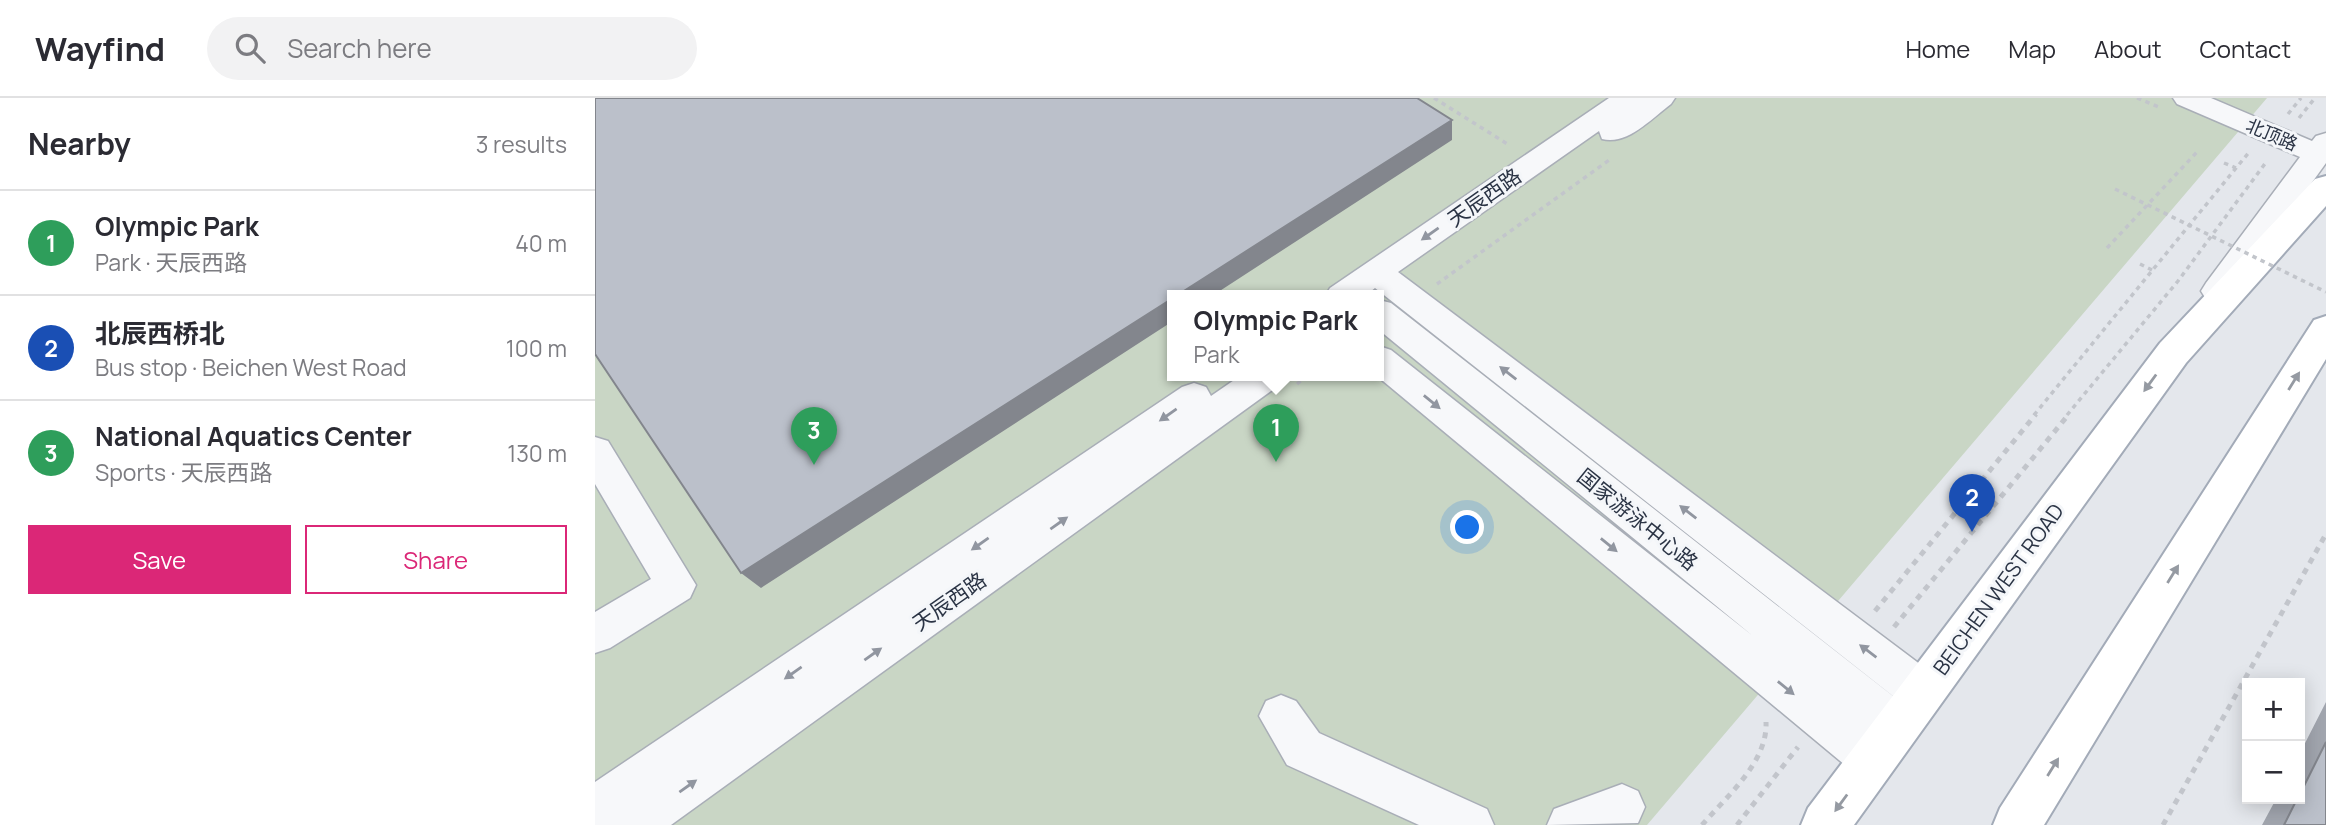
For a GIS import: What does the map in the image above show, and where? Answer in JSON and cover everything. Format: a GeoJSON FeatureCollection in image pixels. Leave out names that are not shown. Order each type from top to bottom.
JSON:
{"type":"FeatureCollection","features":[{"type":"Feature","properties":{"kind":"main road","name":"BEICHEN WEST ROAD"},"geometry":{"type":"LineString","coordinates":[[1825,825],[2173,352],[2323,161]]}},
{"type":"Feature","properties":{"kind":"main road"},"geometry":{"type":"LineString","coordinates":[[2017,825],[2326,328]]}},
{"type":"Feature","properties":{"kind":"street","name":"天辰西路"},"geometry":{"type":"LineString","coordinates":[[1378,290],[1628,98]]}},
{"type":"Feature","properties":{"kind":"street","name":"天辰西路"},"geometry":{"type":"LineString","coordinates":[[1378,290],[1661,98]]}},
{"type":"Feature","properties":{"kind":"street","name":"北顶路"},"geometry":{"type":"LineString","coordinates":[[2187,98],[2323,161]]}},
{"type":"Feature","properties":{"kind":"street"},"geometry":{"type":"LineString","coordinates":[[1384,300],[1861,630],[1922,692]]}},
{"type":"Feature","properties":{"kind":"street","name":"国家游泳中心路"},"geometry":{"type":"LineString","coordinates":[[1384,301],[1897,726]]}},
{"type":"Feature","properties":{"kind":"street"},"geometry":{"type":"LineString","coordinates":[[1384,363],[1807,714],[1873,759]]}},
{"type":"Feature","properties":{"kind":"street","name":"天辰西路"},"geometry":{"type":"LineString","coordinates":[[595,809],[1217,381]]}},
{"type":"Feature","properties":{"kind":"street","name":"天辰西路"},"geometry":{"type":"LineString","coordinates":[[632,825],[1259,381]]}},
{"type":"Feature","properties":{"kind":"street"},"geometry":{"type":"LineString","coordinates":[[595,452],[676,584],[595,634]]}},
{"type":"Feature","properties":{"kind":"street"},"geometry":{"type":"LineString","coordinates":[[1281,716],[1303,749],[1471,825]]}},
{"type":"Feature","properties":{"kind":"street"},"geometry":{"type":"LineString","coordinates":[[1570,825],[1622,807]]}},
{"type":"Feature","properties":{"kind":"path"},"geometry":{"type":"LineString","coordinates":[[1434,98],[1518,151]]}},
{"type":"Feature","properties":{"kind":"path"},"geometry":{"type":"LineString","coordinates":[[1889,634],[2155,313],[2218,231],[2276,138],[2282,122],[2301,98]]}},
{"type":"Feature","properties":{"kind":"path"},"geometry":{"type":"LineString","coordinates":[[1861,630],[2276,138],[2315,98]]}},
{"type":"Feature","properties":{"kind":"path"},"geometry":{"type":"LineString","coordinates":[[2107,248],[2197,152]]}},
{"type":"Feature","properties":{"kind":"path"},"geometry":{"type":"LineString","coordinates":[[1379,290],[1619,153]]}},
{"type":"Feature","properties":{"kind":"path"},"geometry":{"type":"LineString","coordinates":[[1861,630],[2244,159]]}},
{"type":"Feature","properties":{"kind":"path"},"geometry":{"type":"LineString","coordinates":[[2224,163],[2236,168]]}},
{"type":"Feature","properties":{"kind":"path"},"geometry":{"type":"LineString","coordinates":[[2115,189],[2326,292]]}},
{"type":"Feature","properties":{"kind":"path"},"geometry":{"type":"LineString","coordinates":[[2140,264],[2152,270]]}},
{"type":"Feature","properties":{"kind":"path"},"geometry":{"type":"LineString","coordinates":[[2163,825],[2326,534]]}},
{"type":"Feature","properties":{"kind":"path"},"geometry":{"type":"LineString","coordinates":[[1737,825],[1767,786],[1807,714]]}},
{"type":"Feature","properties":{"kind":"path"},"geometry":{"type":"LineString","coordinates":[[1702,825],[1759,755],[1767,738],[1768,726],[1764,717]]}},
{"type":"Feature","properties":{"kind":"green space"},"geometry":{"type":"Polygon","coordinates":[[[595,98],[2267,98],[1647,825],[595,825],[595,98]]]}},
{"type":"Feature","properties":{"kind":"building"},"geometry":{"type":"Polygon","coordinates":[[[595,98],[1417,98],[1452,120],[1185,290],[1167,290],[1167,302],[741,573],[595,354],[595,98]]]}},
{"type":"Feature","properties":{"kind":"building"},"geometry":{"type":"Polygon","coordinates":[[[2326,742],[2326,825],[2284,825],[2294,804],[2305,804],[2305,784],[2326,742]]]}},
{"type":"Feature","properties":{"kind":"place","name":"Olympic Park"},"geometry":{"type":"Point","coordinates":[1276,462]}},
{"type":"Feature","properties":{"kind":"place","name":"National Aquatics Center"},"geometry":{"type":"Point","coordinates":[814,465]}},
{"type":"Feature","properties":{"kind":"place","name":"北辰西桥北"},"geometry":{"type":"Point","coordinates":[1972,532]}}]}
